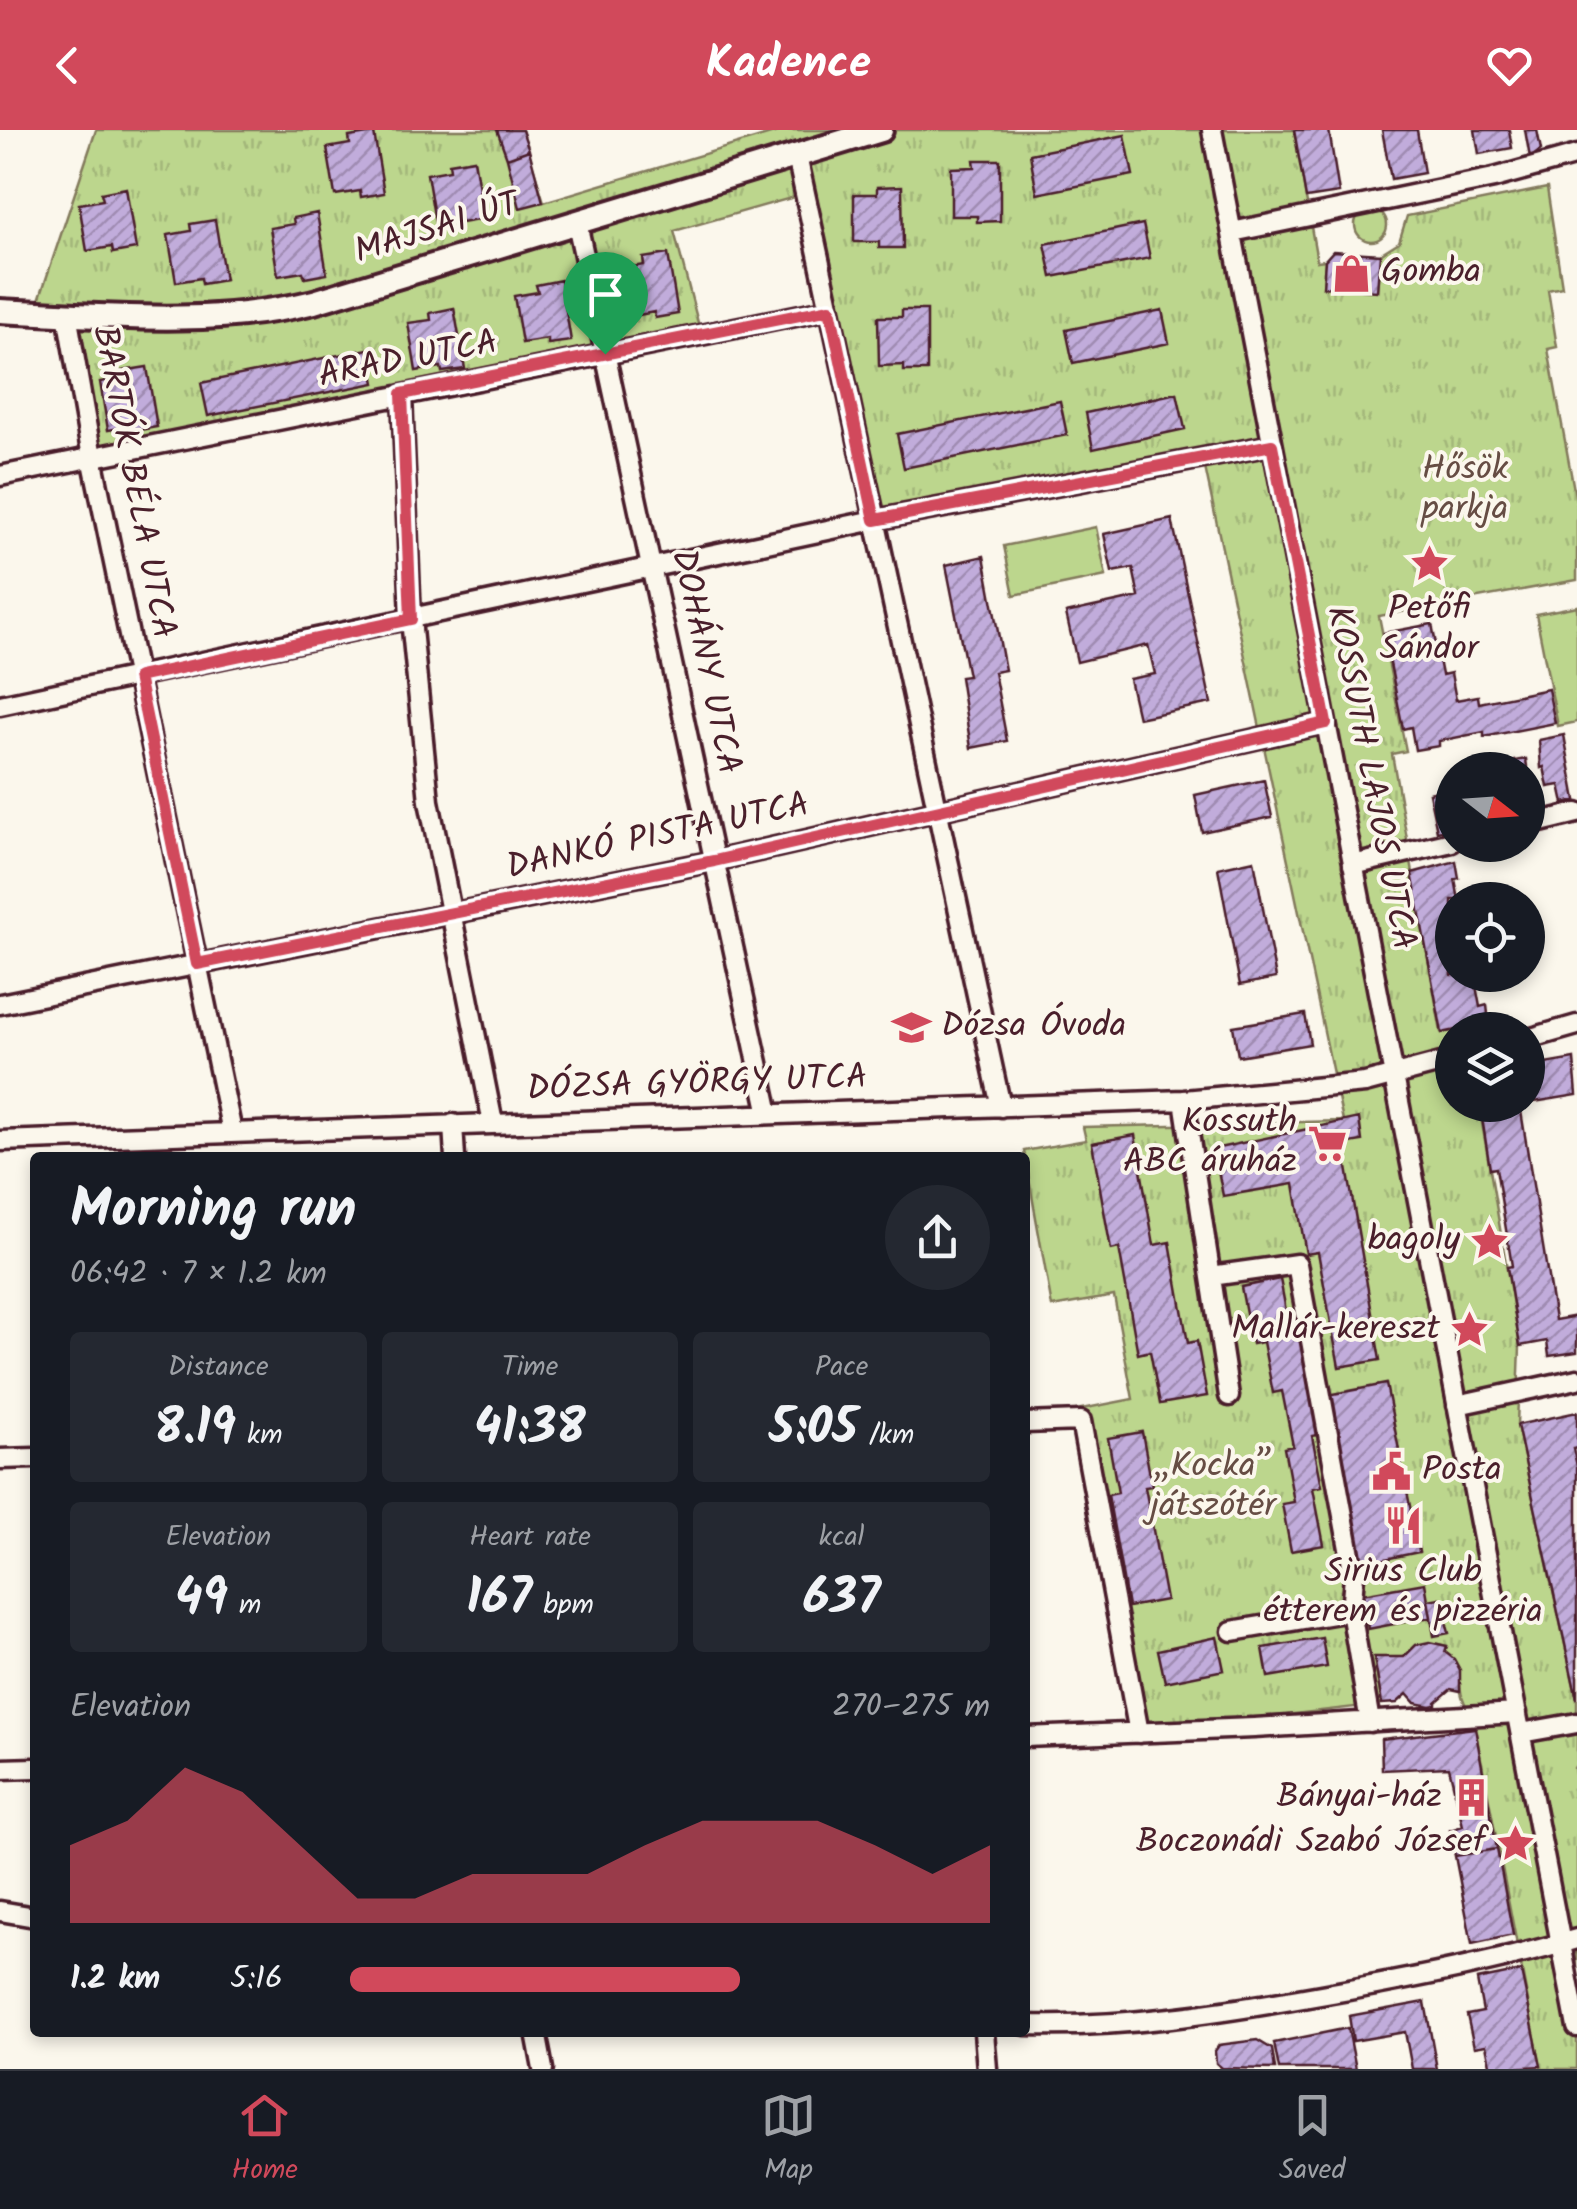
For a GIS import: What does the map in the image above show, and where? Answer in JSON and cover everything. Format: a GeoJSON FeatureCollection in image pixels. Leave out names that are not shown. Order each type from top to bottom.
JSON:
{"type":"FeatureCollection","features":[{"type":"Feature","properties":{"kind":"main road","name":"MAJSAI ÚT"},"geometry":{"type":"LineString","coordinates":[[0,311],[194,317],[266,314],[881,130]]}},
{"type":"Feature","properties":{"kind":"street","name":"KOSSUTH LAJOS UTCA"},"geometry":{"type":"LineString","coordinates":[[1212,130],[1520,1733],[1569,1942],[1577,2027]]}},
{"type":"Feature","properties":{"kind":"street"},"geometry":{"type":"LineString","coordinates":[[1232,232],[1494,178],[1577,155]]}},
{"type":"Feature","properties":{"kind":"street"},"geometry":{"type":"LineString","coordinates":[[797,156],[1001,1107]]}},
{"type":"Feature","properties":{"kind":"street","name":"DOHÁNY UTCA"},"geometry":{"type":"LineString","coordinates":[[577,223],[768,1114]]}},
{"type":"Feature","properties":{"kind":"street","name":"ARAD UTCA"},"geometry":{"type":"LineString","coordinates":[[0,476],[830,309]]}},
{"type":"Feature","properties":{"kind":"street","name":"BARTÓK BÉLA UTCA"},"geometry":{"type":"LineString","coordinates":[[67,314],[92,457],[232,1132]]}},
{"type":"Feature","properties":{"kind":"street"},"geometry":{"type":"LineString","coordinates":[[402,394],[411,619],[429,801],[493,1123]]}},
{"type":"Feature","properties":{"kind":"street"},"geometry":{"type":"LineString","coordinates":[[0,705],[875,520],[1272,445]]}},
{"type":"Feature","properties":{"kind":"street","name":"DANKÓ PISTA UTCA"},"geometry":{"type":"LineString","coordinates":[[0,1004],[714,861],[1326,723]]}},
{"type":"Feature","properties":{"kind":"street"},"geometry":{"type":"LineString","coordinates":[[1545,821],[1577,813]]}},
{"type":"Feature","properties":{"kind":"street"},"geometry":{"type":"LineString","coordinates":[[1354,865],[1435,846]]}},
{"type":"Feature","properties":{"kind":"street"},"geometry":{"type":"LineString","coordinates":[[1545,1034],[1577,1025]]}},
{"type":"Feature","properties":{"kind":"street","name":"DÓZSA GYÖRGY UTCA"},"geometry":{"type":"LineString","coordinates":[[0,1141],[1184,1100],[1346,1086],[1435,1065]]}},
{"type":"Feature","properties":{"kind":"street"},"geometry":{"type":"LineString","coordinates":[[1184,1100],[1230,1396]]}},
{"type":"Feature","properties":{"kind":"street"},"geometry":{"type":"LineString","coordinates":[[453,1124],[455,1152]]}},
{"type":"Feature","properties":{"kind":"street"},"geometry":{"type":"LineString","coordinates":[[1211,1276],[1297,1264],[1354,1576],[1351,1610],[1370,1722]]}},
{"type":"Feature","properties":{"kind":"street"},"geometry":{"type":"LineString","coordinates":[[1457,1405],[1577,1379]]}},
{"type":"Feature","properties":{"kind":"street"},"geometry":{"type":"LineString","coordinates":[[1030,1423],[1080,1421],[1139,1732]]}},
{"type":"Feature","properties":{"kind":"street"},"geometry":{"type":"LineString","coordinates":[[0,1460],[30,1458]]}},
{"type":"Feature","properties":{"kind":"street"},"geometry":{"type":"LineString","coordinates":[[1232,1631],[1351,1610]]}},
{"type":"Feature","properties":{"kind":"street"},"geometry":{"type":"LineString","coordinates":[[1030,1736],[1517,1714]]}},
{"type":"Feature","properties":{"kind":"street"},"geometry":{"type":"LineString","coordinates":[[1520,1733],[1577,1723]]}},
{"type":"Feature","properties":{"kind":"street"},"geometry":{"type":"LineString","coordinates":[[0,1770],[30,1768]]}},
{"type":"Feature","properties":{"kind":"street"},"geometry":{"type":"LineString","coordinates":[[0,1911],[30,1916]]}},
{"type":"Feature","properties":{"kind":"street"},"geometry":{"type":"LineString","coordinates":[[1030,2025],[1160,2020],[1232,2011],[1369,1987],[1569,1942]]}},
{"type":"Feature","properties":{"kind":"street"},"geometry":{"type":"LineString","coordinates":[[537,2037],[543,2069]]}},
{"type":"Feature","properties":{"kind":"street"},"geometry":{"type":"LineString","coordinates":[[984,2037],[987,2069]]}},
{"type":"Feature","properties":{"kind":"green space"},"geometry":{"type":"Polygon","coordinates":[[[96,130],[522,130],[544,202],[784,130],[1294,130],[1317,261],[1325,260],[1323,287],[1377,291],[1380,254],[1399,242],[1407,216],[1547,188],[1562,287],[1548,290],[1557,347],[1548,349],[1577,506],[1577,580],[1379,616],[1406,751],[1392,754],[1437,1012],[1435,1122],[1482,1122],[1520,1346],[1517,1425],[1577,1700],[1574,1768],[1577,2069],[1541,2069],[1475,1728],[1462,1696],[1457,1667],[1445,1652],[1446,1646],[1428,1643],[1404,1657],[1374,1658],[1382,1704],[1138,1732],[1071,1411],[1133,1399],[1114,1296],[1052,1307],[1030,1184],[1030,1152],[1024,1151],[1086,1140],[1083,1127],[1343,1121],[1203,458],[876,520],[805,194],[674,231],[701,334],[92,456],[68,315],[35,312],[96,130]]]}},
{"type":"Feature","properties":{"kind":"green space"},"geometry":{"type":"Polygon","coordinates":[[[1371,209],[1382,214],[1387,225],[1382,236],[1371,241],[1360,236],[1355,225],[1360,214],[1371,209]]]}},
{"type":"Feature","properties":{"kind":"green space"},"geometry":{"type":"Polygon","coordinates":[[[1096,527],[1106,576],[1014,595],[1004,546],[1096,527]]]}},
{"type":"Feature","properties":{"kind":"green space"},"geometry":{"type":"Polygon","coordinates":[[[1577,606],[1577,722],[1558,726],[1536,614],[1577,606]]]}},
{"type":"Feature","properties":{"kind":"building"},"geometry":{"type":"Polygon","coordinates":[[[497,130],[522,130],[529,150],[507,158],[497,130]]]}},
{"type":"Feature","properties":{"kind":"building"},"geometry":{"type":"Polygon","coordinates":[[[1294,130],[1329,130],[1339,193],[1306,198],[1294,130]]]}},
{"type":"Feature","properties":{"kind":"building"},"geometry":{"type":"Polygon","coordinates":[[[1382,130],[1417,130],[1424,173],[1391,179],[1382,130]]]}},
{"type":"Feature","properties":{"kind":"building"},"geometry":{"type":"Polygon","coordinates":[[[1475,130],[1509,130],[1512,148],[1479,154],[1475,130]]]}},
{"type":"Feature","properties":{"kind":"building"},"geometry":{"type":"Polygon","coordinates":[[[1525,130],[1537,130],[1541,150],[1530,158],[1525,130]]]}},
{"type":"Feature","properties":{"kind":"building"},"geometry":{"type":"Polygon","coordinates":[[[374,133],[384,193],[361,197],[360,191],[335,195],[327,148],[350,144],[349,137],[374,133]]]}},
{"type":"Feature","properties":{"kind":"building"},"geometry":{"type":"Polygon","coordinates":[[[1125,135],[1133,175],[1037,194],[1030,154],[1125,135]]]}},
{"type":"Feature","properties":{"kind":"building"},"geometry":{"type":"Polygon","coordinates":[[[529,150],[543,202],[520,208],[507,158],[529,150]]]}},
{"type":"Feature","properties":{"kind":"building"},"geometry":{"type":"Polygon","coordinates":[[[474,159],[484,219],[435,222],[427,174],[450,170],[449,163],[474,159]]]}},
{"type":"Feature","properties":{"kind":"building"},"geometry":{"type":"Polygon","coordinates":[[[974,160],[1000,160],[1000,221],[977,222],[977,216],[951,216],[951,168],[975,167],[974,160]]]}},
{"type":"Feature","properties":{"kind":"building"},"geometry":{"type":"Polygon","coordinates":[[[902,186],[903,248],[879,248],[879,242],[854,242],[854,194],[877,194],[877,187],[902,186]]]}},
{"type":"Feature","properties":{"kind":"building"},"geometry":{"type":"Polygon","coordinates":[[[126,188],[136,249],[113,253],[112,247],[87,251],[79,204],[103,200],[101,193],[126,188]]]}},
{"type":"Feature","properties":{"kind":"building"},"geometry":{"type":"Polygon","coordinates":[[[317,213],[327,274],[305,278],[303,272],[278,276],[270,228],[294,224],[293,218],[317,213]]]}},
{"type":"Feature","properties":{"kind":"building"},"geometry":{"type":"Polygon","coordinates":[[[215,220],[225,280],[202,284],[201,278],[176,282],[168,235],[191,231],[190,224],[215,220]]]}},
{"type":"Feature","properties":{"kind":"building"},"geometry":{"type":"Polygon","coordinates":[[[1143,224],[1150,258],[1052,277],[1045,244],[1143,224]]]}},
{"type":"Feature","properties":{"kind":"building","name":"Gomba"},"geometry":{"type":"Polygon","coordinates":[[[1333,251],[1380,254],[1377,291],[1323,287],[1325,260],[1333,251]]]}},
{"type":"Feature","properties":{"kind":"building"},"geometry":{"type":"Polygon","coordinates":[[[668,254],[678,314],[655,318],[654,312],[629,317],[620,269],[644,265],[643,258],[668,254]]]}},
{"type":"Feature","properties":{"kind":"building"},"geometry":{"type":"Polygon","coordinates":[[[561,280],[571,341],[522,343],[514,296],[538,292],[536,285],[561,280]]]}},
{"type":"Feature","properties":{"kind":"building"},"geometry":{"type":"Polygon","coordinates":[[[454,308],[465,369],[416,371],[408,323],[431,320],[430,313],[454,308]]]}},
{"type":"Feature","properties":{"kind":"building"},"geometry":{"type":"Polygon","coordinates":[[[902,310],[927,310],[927,371],[904,371],[904,365],[879,366],[878,317],[902,317],[902,310]]]}},
{"type":"Feature","properties":{"kind":"building"},"geometry":{"type":"Polygon","coordinates":[[[1162,310],[1169,343],[1073,363],[1066,330],[1162,310]]]}},
{"type":"Feature","properties":{"kind":"building"},"geometry":{"type":"Polygon","coordinates":[[[368,349],[375,383],[208,416],[201,383],[368,349]]]}},
{"type":"Feature","properties":{"kind":"building"},"geometry":{"type":"Polygon","coordinates":[[[147,367],[157,427],[108,430],[100,382],[123,378],[122,371],[147,367]]]}},
{"type":"Feature","properties":{"kind":"building"},"geometry":{"type":"Polygon","coordinates":[[[1177,393],[1185,429],[1093,449],[1086,413],[1177,393]]]}},
{"type":"Feature","properties":{"kind":"building"},"geometry":{"type":"Polygon","coordinates":[[[1060,401],[1067,435],[904,468],[897,434],[1060,401]]]}},
{"type":"Feature","properties":{"kind":"building"},"geometry":{"type":"Polygon","coordinates":[[[1172,519],[1211,703],[1138,718],[1129,679],[1155,674],[1148,645],[1077,662],[1066,613],[1139,597],[1133,568],[1112,572],[1104,534],[1172,519]]]}},
{"type":"Feature","properties":{"kind":"building"},"geometry":{"type":"Polygon","coordinates":[[[984,556],[1005,670],[994,672],[1007,741],[971,748],[960,677],[968,676],[946,565],[984,556]]]}},
{"type":"Feature","properties":{"kind":"building"},"geometry":{"type":"Polygon","coordinates":[[[1432,624],[1442,675],[1451,673],[1456,700],[1478,696],[1479,703],[1548,689],[1555,723],[1484,737],[1484,732],[1415,750],[1411,727],[1403,729],[1384,633],[1432,624]]]}},
{"type":"Feature","properties":{"kind":"building"},"geometry":{"type":"Polygon","coordinates":[[[1564,735],[1576,800],[1564,803],[1560,785],[1548,787],[1545,752],[1540,752],[1539,740],[1564,735]]]}},
{"type":"Feature","properties":{"kind":"building"},"geometry":{"type":"Polygon","coordinates":[[[1264,780],[1272,817],[1202,832],[1195,795],[1264,780]]]}},
{"type":"Feature","properties":{"kind":"building"},"geometry":{"type":"Polygon","coordinates":[[[1435,792],[1435,822],[1429,793],[1435,792]]]}},
{"type":"Feature","properties":{"kind":"building"},"geometry":{"type":"Polygon","coordinates":[[[1254,860],[1276,978],[1240,985],[1218,868],[1254,860]]]}},
{"type":"Feature","properties":{"kind":"building"},"geometry":{"type":"Polygon","coordinates":[[[1456,862],[1459,878],[1456,882],[1435,882],[1435,992],[1477,992],[1480,1007],[1487,1005],[1488,1012],[1438,1012],[1412,873],[1456,862]]]}},
{"type":"Feature","properties":{"kind":"building"},"geometry":{"type":"Polygon","coordinates":[[[1305,1014],[1310,1044],[1238,1056],[1233,1026],[1305,1014]]]}},
{"type":"Feature","properties":{"kind":"building"},"geometry":{"type":"Polygon","coordinates":[[[1574,1059],[1577,1095],[1545,1100],[1545,1064],[1574,1059]]]}},
{"type":"Feature","properties":{"kind":"building"},"geometry":{"type":"Polygon","coordinates":[[[1359,1118],[1362,1141],[1343,1144],[1380,1360],[1339,1367],[1318,1252],[1306,1254],[1294,1184],[1223,1196],[1214,1149],[1359,1118]]]}},
{"type":"Feature","properties":{"kind":"building"},"geometry":{"type":"Polygon","coordinates":[[[1483,1122],[1523,1122],[1555,1320],[1577,1316],[1577,1352],[1549,1356],[1547,1341],[1520,1346],[1496,1168],[1490,1169],[1483,1122]]]}},
{"type":"Feature","properties":{"kind":"building"},"geometry":{"type":"Polygon","coordinates":[[[1135,1135],[1154,1245],[1170,1242],[1188,1343],[1197,1341],[1207,1396],[1160,1404],[1150,1351],[1138,1354],[1119,1248],[1111,1250],[1092,1143],[1135,1135]]]}},
{"type":"Feature","properties":{"kind":"building"},"geometry":{"type":"Polygon","coordinates":[[[1280,1279],[1291,1337],[1304,1335],[1323,1434],[1312,1436],[1322,1486],[1313,1488],[1324,1545],[1291,1551],[1282,1504],[1294,1502],[1284,1448],[1293,1446],[1282,1391],[1273,1393],[1263,1342],[1252,1344],[1241,1287],[1280,1279]]]}},
{"type":"Feature","properties":{"kind":"building"},"geometry":{"type":"Polygon","coordinates":[[[1386,1384],[1419,1552],[1361,1564],[1328,1395],[1386,1384]]]}},
{"type":"Feature","properties":{"kind":"building"},"geometry":{"type":"Polygon","coordinates":[[[1577,1412],[1577,1448],[1573,1449],[1577,1466],[1577,1699],[1517,1425],[1577,1412]]]}},
{"type":"Feature","properties":{"kind":"building"},"geometry":{"type":"Polygon","coordinates":[[[1142,1432],[1152,1486],[1145,1487],[1166,1600],[1128,1607],[1108,1495],[1118,1493],[1108,1438],[1142,1432]]]}},
{"type":"Feature","properties":{"kind":"building"},"geometry":{"type":"Polygon","coordinates":[[[1425,1583],[1431,1617],[1368,1629],[1362,1594],[1425,1583]]]}},
{"type":"Feature","properties":{"kind":"building"},"geometry":{"type":"Polygon","coordinates":[[[1440,1598],[1449,1633],[1434,1636],[1428,1600],[1440,1598]]]}},
{"type":"Feature","properties":{"kind":"building"},"geometry":{"type":"Polygon","coordinates":[[[1217,1637],[1224,1670],[1165,1682],[1158,1650],[1217,1637]]]}},
{"type":"Feature","properties":{"kind":"building"},"geometry":{"type":"Polygon","coordinates":[[[1322,1638],[1327,1667],[1268,1677],[1263,1648],[1322,1638]]]}},
{"type":"Feature","properties":{"kind":"building"},"geometry":{"type":"Polygon","coordinates":[[[1429,1642],[1447,1646],[1445,1652],[1460,1670],[1460,1691],[1451,1689],[1431,1706],[1415,1703],[1407,1694],[1397,1703],[1382,1704],[1374,1657],[1404,1657],[1416,1645],[1429,1642]]]}},
{"type":"Feature","properties":{"kind":"building","name":"Bányai-ház"},"geometry":{"type":"Polygon","coordinates":[[[1475,1728],[1497,1849],[1455,1856],[1450,1830],[1463,1826],[1449,1767],[1382,1770],[1381,1739],[1475,1728]]]}},
{"type":"Feature","properties":{"kind":"building"},"geometry":{"type":"Polygon","coordinates":[[[1497,1849],[1513,1935],[1472,1944],[1455,1856],[1497,1849]]]}},
{"type":"Feature","properties":{"kind":"building"},"geometry":{"type":"Polygon","coordinates":[[[1521,1971],[1541,2066],[1491,2069],[1486,2045],[1474,2047],[1467,2015],[1483,2012],[1477,1980],[1521,1971]]]}},
{"type":"Feature","properties":{"kind":"building"},"geometry":{"type":"Polygon","coordinates":[[[1425,2002],[1437,2069],[1412,2069],[1405,2032],[1353,2041],[1349,2016],[1425,2002]]]}},
{"type":"Feature","properties":{"kind":"building"},"geometry":{"type":"Polygon","coordinates":[[[1348,2028],[1356,2069],[1279,2069],[1274,2043],[1348,2028]]]}},
{"type":"Feature","properties":{"kind":"building"},"geometry":{"type":"Polygon","coordinates":[[[1257,2040],[1272,2049],[1275,2069],[1222,2068],[1216,2063],[1219,2045],[1257,2040]]]}},
{"type":"Feature","properties":{"kind":"place","name":"Gomba"},"geometry":{"type":"Point","coordinates":[1351,273]}},
{"type":"Feature","properties":{"kind":"place","name":"Petőfi Sándor"},"geometry":{"type":"Point","coordinates":[1429,563]}},
{"type":"Feature","properties":{"kind":"place","name":"Dózsa Óvoda"},"geometry":{"type":"Point","coordinates":[911,1027]}},
{"type":"Feature","properties":{"kind":"place","name":"Kossuth ABC áruház"},"geometry":{"type":"Point","coordinates":[1327,1143]}},
{"type":"Feature","properties":{"kind":"place","name":"bagoly"},"geometry":{"type":"Point","coordinates":[1490,1241]}},
{"type":"Feature","properties":{"kind":"place","name":"Mallár-kereszt"},"geometry":{"type":"Point","coordinates":[1470,1330]}},
{"type":"Feature","properties":{"kind":"place","name":"Posta"},"geometry":{"type":"Point","coordinates":[1392,1471]}},
{"type":"Feature","properties":{"kind":"place","name":"Sirius Club étterem és pizzéria"},"geometry":{"type":"Point","coordinates":[1403,1526]}},
{"type":"Feature","properties":{"kind":"place","name":"Bányai-ház"},"geometry":{"type":"Point","coordinates":[1472,1798]}},
{"type":"Feature","properties":{"kind":"place","name":"Boczonádi Szabó József"},"geometry":{"type":"Point","coordinates":[1516,1843]}},
{"type":"Feature","properties":{"kind":"route"},"geometry":{"type":"LineString","coordinates":[[830,309],[875,520],[1272,445],[1326,723],[714,861],[197,964],[138,677],[411,619],[402,394],[605,354],[830,309]]}},
{"type":"Feature","properties":{"kind":"park label","name":"Hősök parkja"},"geometry":{"type":"Point","coordinates":[1465,490]}},
{"type":"Feature","properties":{"kind":"park label","name":"„Kocka” játszótér"},"geometry":{"type":"Point","coordinates":[1213,1487]}}]}
